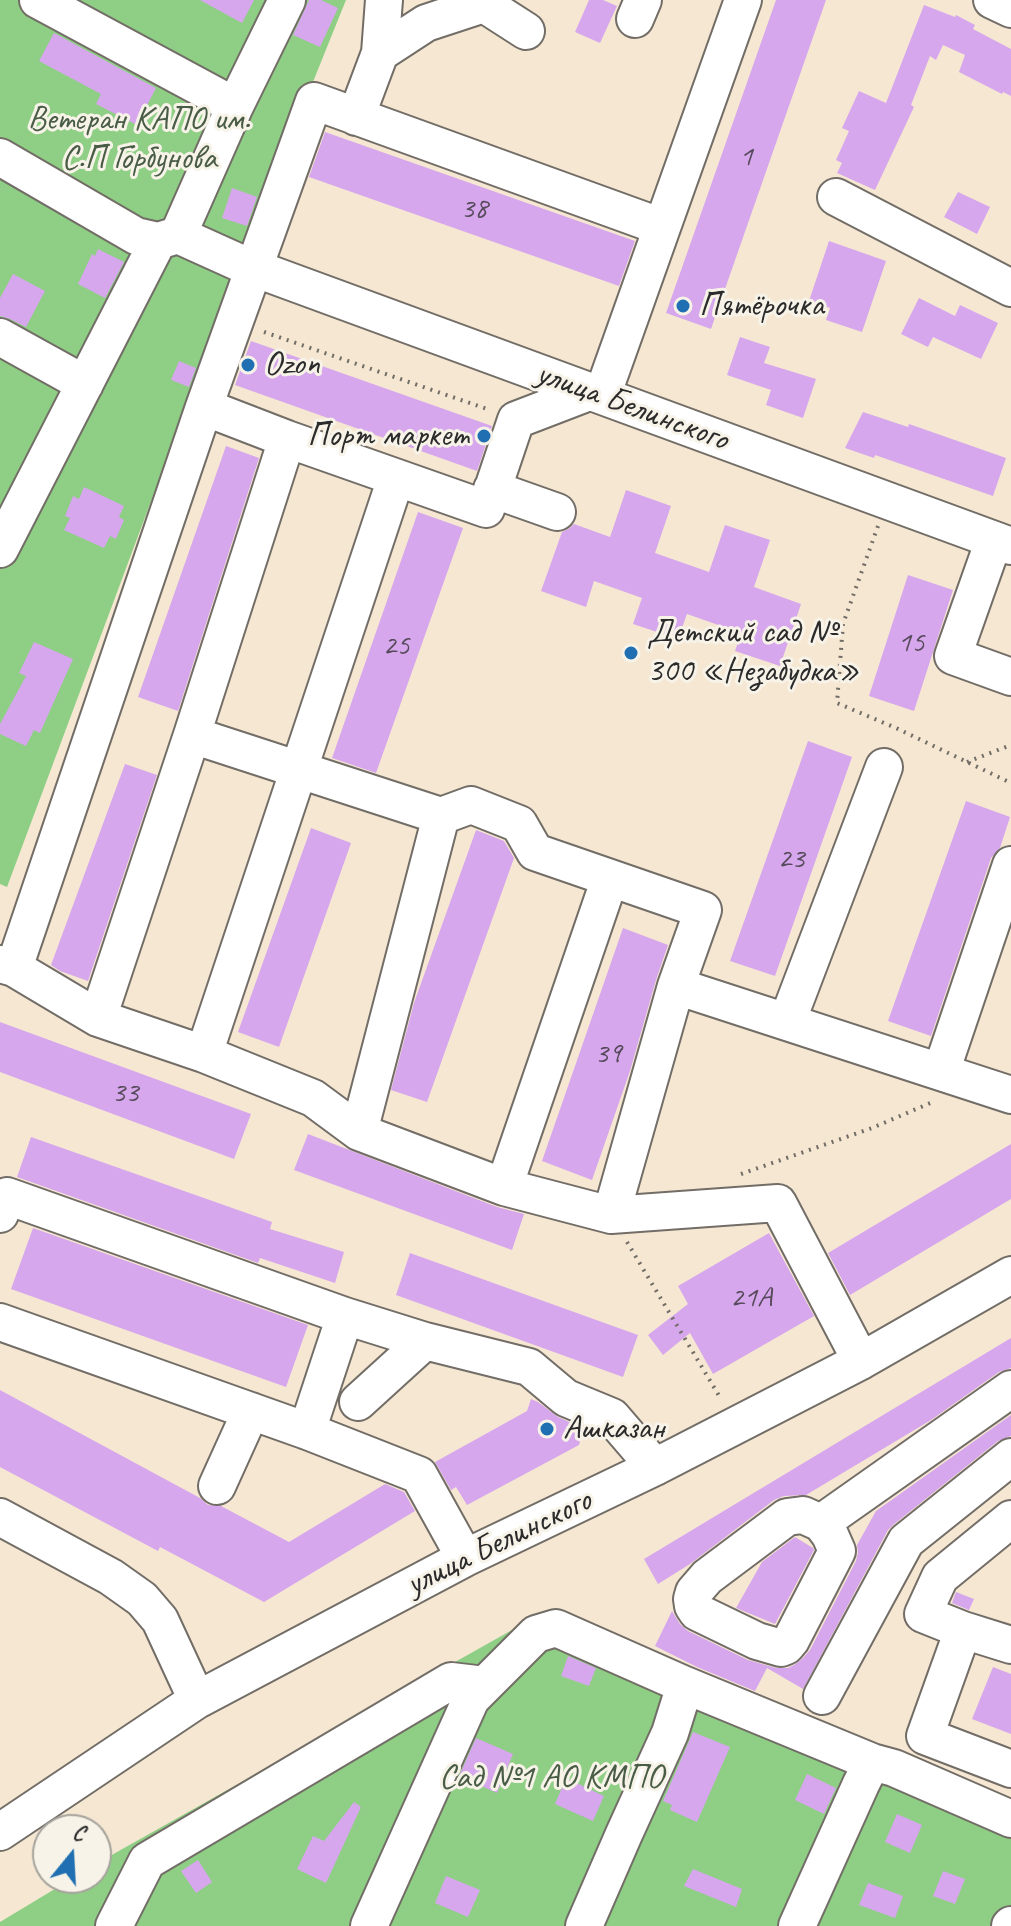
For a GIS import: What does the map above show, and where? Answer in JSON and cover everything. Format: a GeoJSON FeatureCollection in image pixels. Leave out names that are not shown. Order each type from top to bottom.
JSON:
{"type":"FeatureCollection","features":[{"type":"Feature","properties":{"kind":"street"},"geometry":{"type":"LineString","coordinates":[[38,0],[235,106]]}},
{"type":"Feature","properties":{"kind":"street"},"geometry":{"type":"LineString","coordinates":[[5,527],[168,238],[287,0]]}},
{"type":"Feature","properties":{"kind":"street"},"geometry":{"type":"LineString","coordinates":[[356,117],[380,53],[384,0]]}},
{"type":"Feature","properties":{"kind":"street"},"geometry":{"type":"LineString","coordinates":[[204,407],[486,509],[516,420],[595,394],[662,227],[743,0]]}},
{"type":"Feature","properties":{"kind":"street"},"geometry":{"type":"LineString","coordinates":[[992,0],[1011,9]]}},
{"type":"Feature","properties":{"kind":"street"},"geometry":{"type":"LineString","coordinates":[[380,53],[426,23],[484,4],[526,31]]}},
{"type":"Feature","properties":{"kind":"street"},"geometry":{"type":"LineString","coordinates":[[662,227],[314,101],[7,966],[98,1018],[204,1054],[313,1098],[359,1132],[504,1187],[611,1215],[778,1203],[861,1361]]}},
{"type":"Feature","properties":{"kind":"street","name":"улица Белинского"},"geometry":{"type":"LineString","coordinates":[[0,157],[136,236],[168,238],[254,267],[1003,543]]}},
{"type":"Feature","properties":{"kind":"street"},"geometry":{"type":"LineString","coordinates":[[836,197],[1011,288]]}},
{"type":"Feature","properties":{"kind":"street"},"geometry":{"type":"LineString","coordinates":[[0,337],[85,384]]}},
{"type":"Feature","properties":{"kind":"street"},"geometry":{"type":"LineString","coordinates":[[98,1018],[287,439]]}},
{"type":"Feature","properties":{"kind":"street"},"geometry":{"type":"LineString","coordinates":[[204,1054],[396,478]]}},
{"type":"Feature","properties":{"kind":"street"},"geometry":{"type":"LineString","coordinates":[[492,489],[557,512]]}},
{"type":"Feature","properties":{"kind":"street"},"geometry":{"type":"LineString","coordinates":[[1003,543],[953,656],[1011,677]]}},
{"type":"Feature","properties":{"kind":"street"},"geometry":{"type":"LineString","coordinates":[[192,735],[441,816],[471,805],[519,824],[535,852],[703,910],[676,986],[611,1215]]}},
{"type":"Feature","properties":{"kind":"street"},"geometry":{"type":"LineString","coordinates":[[787,1022],[884,767]]}},
{"type":"Feature","properties":{"kind":"street"},"geometry":{"type":"LineString","coordinates":[[359,1132],[441,816]]}},
{"type":"Feature","properties":{"kind":"street"},"geometry":{"type":"LineString","coordinates":[[941,1072],[1011,865]]}},
{"type":"Feature","properties":{"kind":"street"},"geometry":{"type":"LineString","coordinates":[[504,1187],[610,878]]}},
{"type":"Feature","properties":{"kind":"street"},"geometry":{"type":"LineString","coordinates":[[676,986],[1011,1095]]}},
{"type":"Feature","properties":{"kind":"street"},"geometry":{"type":"LineString","coordinates":[[0,1214],[7,1196],[345,1316],[425,1341],[529,1367],[566,1398],[612,1417],[655,1467]]}},
{"type":"Feature","properties":{"kind":"street","name":"улица Белинского"},"geometry":{"type":"LineString","coordinates":[[0,1832],[197,1700],[465,1558],[655,1467],[861,1361],[1011,1275]]}},
{"type":"Feature","properties":{"kind":"street"},"geometry":{"type":"LineString","coordinates":[[307,1431],[345,1316]]}},
{"type":"Feature","properties":{"kind":"street"},"geometry":{"type":"LineString","coordinates":[[0,1322],[307,1431],[419,1475],[465,1558]]}},
{"type":"Feature","properties":{"kind":"street"},"geometry":{"type":"LineString","coordinates":[[358,1402],[425,1341]]}},
{"type":"Feature","properties":{"kind":"street"},"geometry":{"type":"LineString","coordinates":[[821,1523],[1011,1389]]}},
{"type":"Feature","properties":{"kind":"street"},"geometry":{"type":"LineString","coordinates":[[217,1486],[251,1411]]}},
{"type":"Feature","properties":{"kind":"street"},"geometry":{"type":"LineString","coordinates":[[822,1696],[906,1541],[1011,1457]]}},
{"type":"Feature","properties":{"kind":"street"},"geometry":{"type":"LineString","coordinates":[[0,1517],[111,1577],[142,1599],[160,1620],[197,1700]]}},
{"type":"Feature","properties":{"kind":"street"},"geometry":{"type":"LineString","coordinates":[[1011,1519],[940,1577],[923,1614],[1011,1645]]}},
{"type":"Feature","properties":{"kind":"street"},"geometry":{"type":"LineString","coordinates":[[369,1926],[471,1699],[536,1634],[556,1628],[685,1685],[872,1762],[894,1768],[1011,1819]]}},
{"type":"Feature","properties":{"kind":"street"},"geometry":{"type":"LineString","coordinates":[[963,1630],[925,1736],[1011,1769]]}},
{"type":"Feature","properties":{"kind":"street"},"geometry":{"type":"LineString","coordinates":[[114,1926],[147,1861],[451,1681],[485,1685]]}},
{"type":"Feature","properties":{"kind":"street"},"geometry":{"type":"LineString","coordinates":[[584,1926],[670,1733],[685,1685]]}},
{"type":"Feature","properties":{"kind":"street"},"geometry":{"type":"LineString","coordinates":[[797,1926],[872,1762]]}},
{"type":"Feature","properties":{"kind":"path"},"geometry":{"type":"LineString","coordinates":[[235,322],[516,420]]}},
{"type":"Feature","properties":{"kind":"path"},"geometry":{"type":"LineString","coordinates":[[887,500],[843,624],[837,703],[1011,783]]}},
{"type":"Feature","properties":{"kind":"path"},"geometry":{"type":"LineString","coordinates":[[967,762],[1011,745]]}},
{"type":"Feature","properties":{"kind":"path"},"geometry":{"type":"LineString","coordinates":[[739,1174],[872,1128],[976,1083]]}},
{"type":"Feature","properties":{"kind":"path"},"geometry":{"type":"LineString","coordinates":[[611,1215],[737,1425]]}},
{"type":"Feature","properties":{"kind":"green space","name":"Ветеран КАПО им. С.П Горбунова"},"geometry":{"type":"Polygon","coordinates":[[[0,0],[346,0],[240,263],[7,887],[0,884],[0,0]]]}},
{"type":"Feature","properties":{"kind":"green space","name":"Сад №1 АО КМПО"},"geometry":{"type":"Polygon","coordinates":[[[553,1618],[1011,1808],[1011,1926],[0,1926],[0,1922],[46,1894],[112,1894],[112,1855],[512,1630],[553,1618]]]}},
{"type":"Feature","properties":{"kind":"building"},"geometry":{"type":"Polygon","coordinates":[[[200,0],[254,0],[242,23],[200,0]]]}},
{"type":"Feature","properties":{"kind":"building"},"geometry":{"type":"Polygon","coordinates":[[[309,0],[321,0],[338,8],[320,47],[293,35],[309,0]]]}},
{"type":"Feature","properties":{"kind":"building"},"geometry":{"type":"Polygon","coordinates":[[[589,0],[603,0],[617,6],[600,43],[575,32],[589,0]]]}},
{"type":"Feature","properties":{"kind":"building"},"geometry":{"type":"Polygon","coordinates":[[[776,0],[826,0],[711,329],[666,313],[776,0]]]}},
{"type":"Feature","properties":{"kind":"building"},"geometry":{"type":"Polygon","coordinates":[[[924,5],[956,15],[975,25],[973,29],[1011,49],[1011,96],[959,72],[965,55],[943,45],[936,60],[930,56],[911,105],[914,107],[875,190],[837,173],[842,163],[836,160],[849,131],[842,128],[859,91],[886,103],[924,5]]]}},
{"type":"Feature","properties":{"kind":"building"},"geometry":{"type":"Polygon","coordinates":[[[54,33],[156,88],[137,125],[96,104],[101,94],[39,61],[54,33]]]}},
{"type":"Feature","properties":{"kind":"building"},"geometry":{"type":"Polygon","coordinates":[[[325,132],[635,241],[619,286],[309,177],[325,132]]]}},
{"type":"Feature","properties":{"kind":"building"},"geometry":{"type":"Polygon","coordinates":[[[232,188],[257,197],[247,226],[222,218],[232,188]]]}},
{"type":"Feature","properties":{"kind":"building"},"geometry":{"type":"Polygon","coordinates":[[[958,192],[990,207],[977,234],[944,217],[958,192]]]}},
{"type":"Feature","properties":{"kind":"building"},"geometry":{"type":"Polygon","coordinates":[[[829,241],[886,261],[862,332],[826,320],[830,308],[809,301],[829,241]]]}},
{"type":"Feature","properties":{"kind":"building"},"geometry":{"type":"Polygon","coordinates":[[[98,249],[124,262],[105,298],[78,284],[92,254],[95,256],[98,249]]]}},
{"type":"Feature","properties":{"kind":"building"},"geometry":{"type":"Polygon","coordinates":[[[13,274],[45,291],[26,327],[0,316],[0,298],[13,274]]]}},
{"type":"Feature","properties":{"kind":"building"},"geometry":{"type":"Polygon","coordinates":[[[919,298],[955,316],[960,305],[998,323],[981,359],[933,337],[928,347],[901,334],[919,298]]]}},
{"type":"Feature","properties":{"kind":"building"},"geometry":{"type":"Polygon","coordinates":[[[740,337],[770,347],[764,363],[816,379],[803,418],[766,405],[771,390],[727,375],[740,337]]]}},
{"type":"Feature","properties":{"kind":"building"},"geometry":{"type":"Polygon","coordinates":[[[251,341],[492,426],[477,471],[235,385],[251,341]]]}},
{"type":"Feature","properties":{"kind":"building"},"geometry":{"type":"Polygon","coordinates":[[[179,361],[196,368],[189,387],[171,380],[179,361]]]}},
{"type":"Feature","properties":{"kind":"building"},"geometry":{"type":"Polygon","coordinates":[[[863,412],[908,427],[909,424],[1006,458],[993,496],[875,455],[874,458],[845,448],[863,412]]]}},
{"type":"Feature","properties":{"kind":"building"},"geometry":{"type":"Polygon","coordinates":[[[226,446],[259,458],[178,711],[138,697],[226,446]]]}},
{"type":"Feature","properties":{"kind":"building"},"geometry":{"type":"Polygon","coordinates":[[[84,487],[124,506],[119,517],[124,520],[116,539],[110,536],[104,548],[64,530],[70,518],[65,516],[73,496],[79,499],[84,487]]]}},
{"type":"Feature","properties":{"kind":"building"},"geometry":{"type":"Polygon","coordinates":[[[626,490],[671,506],[655,553],[709,572],[725,525],[770,540],[754,587],[801,604],[780,666],[735,651],[741,633],[687,614],[678,639],[633,624],[642,598],[594,581],[586,607],[541,591],[562,532],[574,524],[610,537],[626,490]]]}},
{"type":"Feature","properties":{"kind":"building"},"geometry":{"type":"Polygon","coordinates":[[[418,512],[463,528],[376,773],[332,758],[418,512]]]}},
{"type":"Feature","properties":{"kind":"building"},"geometry":{"type":"Polygon","coordinates":[[[908,575],[953,590],[914,711],[869,696],[908,575]]]}},
{"type":"Feature","properties":{"kind":"building"},"geometry":{"type":"Polygon","coordinates":[[[34,642],[73,659],[40,733],[34,730],[26,746],[0,734],[0,724],[26,676],[19,673],[34,642]]]}},
{"type":"Feature","properties":{"kind":"building"},"geometry":{"type":"Polygon","coordinates":[[[808,741],[852,757],[775,976],[730,961],[808,741]]]}},
{"type":"Feature","properties":{"kind":"building"},"geometry":{"type":"Polygon","coordinates":[[[125,764],[157,775],[88,981],[51,965],[125,764]]]}},
{"type":"Feature","properties":{"kind":"building"},"geometry":{"type":"Polygon","coordinates":[[[966,801],[1010,817],[1000,848],[991,858],[931,1036],[888,1021],[966,801]]]}},
{"type":"Feature","properties":{"kind":"building"},"geometry":{"type":"Polygon","coordinates":[[[311,828],[351,843],[279,1047],[238,1032],[311,828]]]}},
{"type":"Feature","properties":{"kind":"building"},"geometry":{"type":"Polygon","coordinates":[[[476,830],[504,841],[514,858],[427,1102],[391,1090],[414,1003],[476,830]]]}},
{"type":"Feature","properties":{"kind":"building"},"geometry":{"type":"Polygon","coordinates":[[[623,928],[668,945],[630,1071],[592,1180],[542,1161],[623,928]]]}},
{"type":"Feature","properties":{"kind":"building"},"geometry":{"type":"Polygon","coordinates":[[[0,1022],[251,1114],[234,1159],[0,1072],[0,1022]]]}},
{"type":"Feature","properties":{"kind":"building"},"geometry":{"type":"Polygon","coordinates":[[[308,1134],[497,1207],[524,1214],[512,1250],[294,1170],[308,1134]]]}},
{"type":"Feature","properties":{"kind":"building"},"geometry":{"type":"Polygon","coordinates":[[[31,1137],[272,1222],[270,1229],[344,1252],[335,1283],[260,1258],[258,1263],[17,1177],[31,1137]]]}},
{"type":"Feature","properties":{"kind":"building"},"geometry":{"type":"Polygon","coordinates":[[[1011,1144],[1011,1199],[850,1295],[828,1253],[1011,1144]]]}},
{"type":"Feature","properties":{"kind":"building"},"geometry":{"type":"Polygon","coordinates":[[[33,1228],[308,1325],[286,1387],[11,1289],[33,1228]]]}},
{"type":"Feature","properties":{"kind":"building"},"geometry":{"type":"Polygon","coordinates":[[[769,1233],[814,1316],[713,1374],[690,1333],[663,1355],[648,1335],[688,1304],[678,1286],[769,1233]]]}},
{"type":"Feature","properties":{"kind":"building"},"geometry":{"type":"Polygon","coordinates":[[[410,1253],[638,1335],[623,1377],[396,1295],[410,1253]]]}},
{"type":"Feature","properties":{"kind":"building"},"geometry":{"type":"Polygon","coordinates":[[[1011,1338],[1011,1368],[999,1372],[931,1420],[806,1495],[784,1496],[774,1500],[690,1564],[658,1584],[644,1559],[1011,1338]]]}},
{"type":"Feature","properties":{"kind":"building"},"geometry":{"type":"Polygon","coordinates":[[[0,1390],[208,1505],[221,1506],[289,1542],[385,1484],[404,1492],[415,1511],[264,1602],[160,1547],[158,1551],[0,1467],[0,1390]]]}},
{"type":"Feature","properties":{"kind":"building"},"geometry":{"type":"Polygon","coordinates":[[[531,1399],[558,1417],[583,1428],[579,1445],[467,1505],[456,1487],[451,1490],[435,1462],[527,1411],[531,1399]]]}},
{"type":"Feature","properties":{"kind":"building"},"geometry":{"type":"Polygon","coordinates":[[[1011,1415],[1011,1436],[998,1441],[888,1530],[803,1689],[767,1668],[755,1691],[655,1646],[672,1611],[688,1631],[748,1660],[776,1668],[794,1665],[810,1650],[856,1561],[857,1545],[876,1511],[1011,1415]]]}},
{"type":"Feature","properties":{"kind":"building"},"geometry":{"type":"Polygon","coordinates":[[[795,1537],[814,1550],[775,1624],[736,1608],[762,1562],[795,1537]]]}},
{"type":"Feature","properties":{"kind":"building"},"geometry":{"type":"Polygon","coordinates":[[[956,1592],[974,1599],[969,1610],[952,1603],[956,1592]]]}},
{"type":"Feature","properties":{"kind":"building"},"geometry":{"type":"Polygon","coordinates":[[[568,1656],[596,1668],[589,1686],[561,1676],[568,1656]]]}},
{"type":"Feature","properties":{"kind":"building"},"geometry":{"type":"Polygon","coordinates":[[[993,1667],[1011,1674],[1011,1734],[972,1719],[993,1667]]]}},
{"type":"Feature","properties":{"kind":"building"},"geometry":{"type":"Polygon","coordinates":[[[693,1732],[730,1747],[697,1822],[670,1810],[672,1805],[663,1801],[693,1732]]]}},
{"type":"Feature","properties":{"kind":"building"},"geometry":{"type":"Polygon","coordinates":[[[476,1738],[513,1754],[497,1793],[459,1776],[476,1738]]]}},
{"type":"Feature","properties":{"kind":"building"},"geometry":{"type":"Polygon","coordinates":[[[807,1774],[836,1788],[824,1814],[795,1800],[807,1774]]]}},
{"type":"Feature","properties":{"kind":"building"},"geometry":{"type":"Polygon","coordinates":[[[566,1778],[604,1796],[593,1821],[555,1804],[566,1778]]]}},
{"type":"Feature","properties":{"kind":"building"},"geometry":{"type":"Polygon","coordinates":[[[354,1802],[361,1807],[326,1883],[297,1869],[313,1836],[324,1841],[354,1802]]]}},
{"type":"Feature","properties":{"kind":"building"},"geometry":{"type":"Polygon","coordinates":[[[897,1814],[922,1825],[910,1853],[885,1842],[897,1814]]]}},
{"type":"Feature","properties":{"kind":"building"},"geometry":{"type":"Polygon","coordinates":[[[198,1860],[212,1882],[196,1893],[181,1871],[198,1860]]]}},
{"type":"Feature","properties":{"kind":"building"},"geometry":{"type":"Polygon","coordinates":[[[693,1869],[742,1889],[736,1907],[684,1886],[693,1869]]]}},
{"type":"Feature","properties":{"kind":"building"},"geometry":{"type":"Polygon","coordinates":[[[943,1871],[965,1879],[955,1904],[933,1896],[943,1871]]]}},
{"type":"Feature","properties":{"kind":"building"},"geometry":{"type":"Polygon","coordinates":[[[446,1876],[480,1890],[468,1917],[435,1903],[446,1876]]]}},
{"type":"Feature","properties":{"kind":"building"},"geometry":{"type":"Polygon","coordinates":[[[868,1883],[903,1896],[895,1918],[859,1905],[868,1883]]]}},
{"type":"Feature","properties":{"kind":"place","name":"Пятёрочка"},"geometry":{"type":"Point","coordinates":[683,306]}},
{"type":"Feature","properties":{"kind":"place","name":"Ozon"},"geometry":{"type":"Point","coordinates":[248,365]}},
{"type":"Feature","properties":{"kind":"place","name":"Порт маркет"},"geometry":{"type":"Point","coordinates":[484,436]}},
{"type":"Feature","properties":{"kind":"place","name":"Детский сад № 300 «Незабудка»"},"geometry":{"type":"Point","coordinates":[631,653]}},
{"type":"Feature","properties":{"kind":"place","name":"Ашказан"},"geometry":{"type":"Point","coordinates":[547,1429]}}]}
